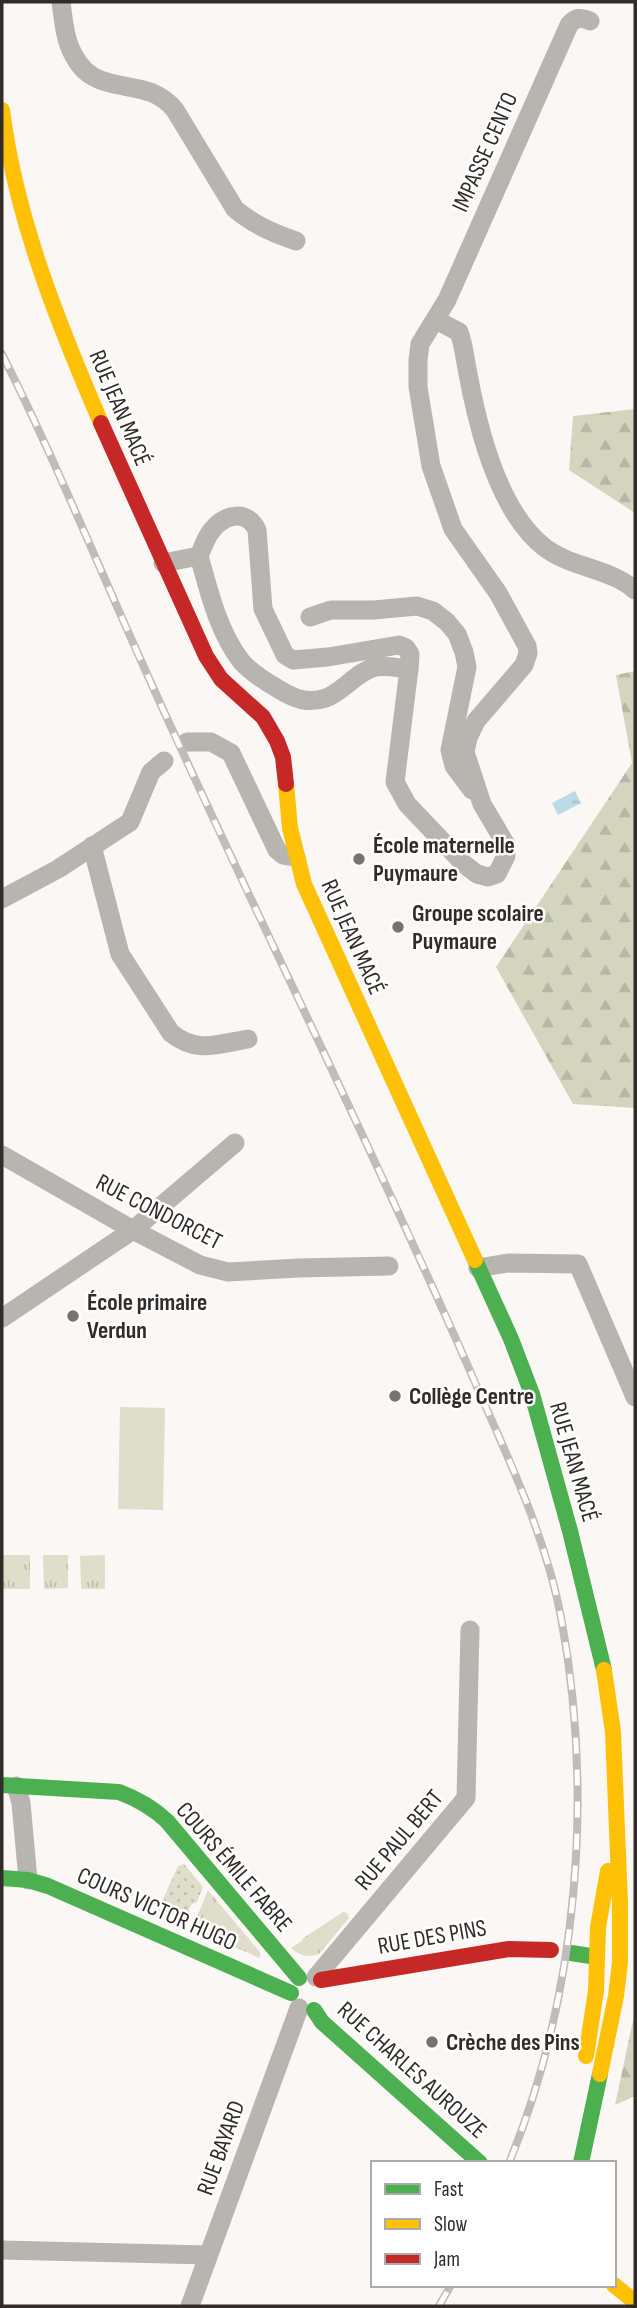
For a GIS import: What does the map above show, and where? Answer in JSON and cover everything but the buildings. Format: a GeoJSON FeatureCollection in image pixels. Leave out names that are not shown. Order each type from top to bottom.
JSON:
{"type":"FeatureCollection","features":[{"type":"Feature","properties":{"kind":"main road","name":"RUE JEAN MACÉ"},"geometry":{"type":"LineString","coordinates":[[2,110],[17,190],[36,255],[78,371],[206,656],[221,679],[263,717],[277,741],[283,757],[290,828],[304,884],[511,1339],[532,1394],[570,1531],[605,1676],[613,1732],[617,1805],[616,1901],[598,1927]]}},
{"type":"Feature","properties":{"kind":"main road","name":"COURS ÉMILE FABRE"},"geometry":{"type":"LineString","coordinates":[[9,1785],[119,1792],[153,1808],[232,1896],[312,1992]]}},
{"type":"Feature","properties":{"kind":"main road","name":"RUE JEAN MACÉ"},"geometry":{"type":"LineString","coordinates":[[608,1871],[617,1805]]}},
{"type":"Feature","properties":{"kind":"main road","name":"COURS VICTOR HUGO"},"geometry":{"type":"LineString","coordinates":[[2,1878],[28,1880],[48,1886],[312,1992]]}},
{"type":"Feature","properties":{"kind":"main road","name":"RUE DES PINS"},"geometry":{"type":"LineString","coordinates":[[312,1992],[509,1949],[551,1950]]}},
{"type":"Feature","properties":{"kind":"main road"},"geometry":{"type":"LineString","coordinates":[[569,2161],[596,1991],[583,1955]]}},
{"type":"Feature","properties":{"kind":"main road"},"geometry":{"type":"LineString","coordinates":[[581,2161],[610,2025],[628,1963]]}},
{"type":"Feature","properties":{"kind":"main road","name":"RUE CHARLES AUROUZE"},"geometry":{"type":"LineString","coordinates":[[312,1992],[322,2022],[478,2161]]}},
{"type":"Feature","properties":{"kind":"main road"},"geometry":{"type":"LineString","coordinates":[[621,2278],[635,2302]]}},
{"type":"Feature","properties":{"kind":"street"},"geometry":{"type":"LineString","coordinates":[[61,2],[68,44],[79,64],[93,77],[108,85],[130,86],[166,99],[235,209],[266,230],[296,241]]}},
{"type":"Feature","properties":{"kind":"street","name":"IMPASSE CENTO"},"geometry":{"type":"LineString","coordinates":[[436,320],[569,25],[575,19],[590,20]]}},
{"type":"Feature","properties":{"kind":"street"},"geometry":{"type":"LineString","coordinates":[[482,804],[465,752],[468,738],[476,721],[524,665],[528,653],[527,646],[498,593],[453,528],[431,466],[418,387],[418,360],[420,344],[436,320],[459,332],[486,449],[512,506],[524,525],[554,553],[617,579],[635,590]]}},
{"type":"Feature","properties":{"kind":"street"},"geometry":{"type":"LineString","coordinates":[[310,617],[331,610],[417,606],[433,611],[457,634],[467,667],[450,750],[454,766],[482,804],[505,843],[506,856],[497,874],[488,877],[477,874],[464,864],[407,804],[395,782],[409,669],[410,654],[406,648],[399,645],[293,660],[285,655],[263,609],[257,530],[253,522],[245,516],[237,515],[214,527],[199,555],[210,596],[228,640],[242,663],[268,683],[296,699],[311,702],[328,697],[375,667],[409,669]]}},
{"type":"Feature","properties":{"kind":"street"},"geometry":{"type":"LineString","coordinates":[[163,563],[199,555]]}},
{"type":"Feature","properties":{"kind":"street"},"geometry":{"type":"LineString","coordinates":[[181,604],[210,596]]}},
{"type":"Feature","properties":{"kind":"street"},"geometry":{"type":"LineString","coordinates":[[187,742],[211,742],[231,753],[273,843],[283,855],[296,857]]}},
{"type":"Feature","properties":{"kind":"street"},"geometry":{"type":"LineString","coordinates":[[2,899],[58,869],[130,821],[152,772],[163,761]]}},
{"type":"Feature","properties":{"kind":"street"},"geometry":{"type":"LineString","coordinates":[[92,846],[120,954],[171,1033],[181,1041],[197,1047],[248,1039]]}},
{"type":"Feature","properties":{"kind":"street"},"geometry":{"type":"LineString","coordinates":[[2,1318],[133,1230],[235,1143]]}},
{"type":"Feature","properties":{"kind":"street","name":"RUE CONDORCET"},"geometry":{"type":"LineString","coordinates":[[2,1155],[200,1265],[228,1272],[389,1266]]}},
{"type":"Feature","properties":{"kind":"street"},"geometry":{"type":"LineString","coordinates":[[478,1268],[508,1263],[578,1264],[635,1397]]}},
{"type":"Feature","properties":{"kind":"street","name":"RUE PAUL BERT"},"geometry":{"type":"LineString","coordinates":[[312,1992],[466,1798],[470,1630]]}},
{"type":"Feature","properties":{"kind":"street"},"geometry":{"type":"LineString","coordinates":[[9,1785],[21,1803],[28,1880]]}},
{"type":"Feature","properties":{"kind":"street"},"geometry":{"type":"LineString","coordinates":[[608,1871],[616,1901],[605,1940],[608,1951],[628,1963]]}},
{"type":"Feature","properties":{"kind":"street"},"geometry":{"type":"LineString","coordinates":[[583,1955],[598,1927]]}},
{"type":"Feature","properties":{"kind":"street"},"geometry":{"type":"LineString","coordinates":[[583,1955],[628,1963]]}},
{"type":"Feature","properties":{"kind":"street"},"geometry":{"type":"LineString","coordinates":[[583,1955],[609,1973],[610,2025]]}},
{"type":"Feature","properties":{"kind":"street","name":"RUE BAYARD"},"geometry":{"type":"LineString","coordinates":[[190,2306],[312,1992]]}},
{"type":"Feature","properties":{"kind":"street"},"geometry":{"type":"LineString","coordinates":[[2,2250],[208,2255]]}},
{"type":"Feature","properties":{"kind":"green space"},"geometry":{"type":"Polygon","coordinates":[[[635,409],[635,513],[569,470],[573,416],[635,409]]]}},
{"type":"Feature","properties":{"kind":"green space"},"geometry":{"type":"Polygon","coordinates":[[[635,671],[635,1108],[573,1104],[496,967],[632,763],[616,675],[635,671]]]}},
{"type":"Feature","properties":{"kind":"green space"},"geometry":{"type":"Polygon","coordinates":[[[120,1407],[165,1408],[163,1510],[118,1509],[120,1407]]]}},
{"type":"Feature","properties":{"kind":"green space"},"geometry":{"type":"Polygon","coordinates":[[[2,1555],[30,1555],[30,1589],[2,1589],[2,1555]]]}},
{"type":"Feature","properties":{"kind":"green space"},"geometry":{"type":"Polygon","coordinates":[[[43,1555],[68,1555],[68,1588],[44,1589],[43,1555]]]}},
{"type":"Feature","properties":{"kind":"green space"},"geometry":{"type":"Polygon","coordinates":[[[105,1555],[105,1589],[81,1589],[80,1556],[105,1555]]]}},
{"type":"Feature","properties":{"kind":"green space"},"geometry":{"type":"Polygon","coordinates":[[[184,1864],[203,1887],[197,1902],[189,1909],[191,1915],[187,1923],[158,1910],[178,1866],[184,1864]]]}},
{"type":"Feature","properties":{"kind":"green space"},"geometry":{"type":"Polygon","coordinates":[[[208,1890],[260,1952],[260,1958],[192,1929],[208,1890]]]}},
{"type":"Feature","properties":{"kind":"green space"},"geometry":{"type":"Polygon","coordinates":[[[343,1912],[347,1913],[349,1918],[319,1954],[304,1955],[291,1948],[302,1939],[343,1912]]]}},
{"type":"Feature","properties":{"kind":"green space"},"geometry":{"type":"Polygon","coordinates":[[[635,2011],[635,2096],[615,2105],[635,2011]]]}},
{"type":"Feature","properties":{"kind":"water"},"geometry":{"type":"Polygon","coordinates":[[[575,791],[581,803],[558,815],[552,803],[575,791]]]}},
{"type":"Feature","properties":{"kind":"railway"},"geometry":{"type":"LineString","coordinates":[[2,354],[57,469],[187,762],[456,1339],[524,1497],[554,1586],[571,1685],[576,1754],[577,1824],[573,1894],[551,2032],[532,2099],[510,2161]]}},
{"type":"Feature","properties":{"kind":"railway"},"geometry":{"type":"LineString","coordinates":[[439,2306],[450,2287]]}},
{"type":"Feature","properties":{"kind":"traffic: fast"},"geometry":{"type":"LineString","coordinates":[[475,1260],[511,1339],[532,1394],[570,1531],[604,1670]]}},
{"type":"Feature","properties":{"kind":"traffic: fast"},"geometry":{"type":"LineString","coordinates":[[2,1785],[119,1792],[150,1808],[167,1821],[299,1978]]}},
{"type":"Feature","properties":{"kind":"traffic: fast"},"geometry":{"type":"LineString","coordinates":[[2,1878],[28,1880],[48,1886],[291,1993]]}},
{"type":"Feature","properties":{"kind":"traffic: fast"},"geometry":{"type":"LineString","coordinates":[[571,1953],[597,1957]]}},
{"type":"Feature","properties":{"kind":"traffic: fast"},"geometry":{"type":"LineString","coordinates":[[314,2010],[322,2022],[478,2161]]}},
{"type":"Feature","properties":{"kind":"traffic: fast"},"geometry":{"type":"LineString","coordinates":[[581,2161],[600,2074]]}},
{"type":"Feature","properties":{"kind":"traffic: slow"},"geometry":{"type":"LineString","coordinates":[[2,110],[17,191],[28,231],[54,309],[101,423]]}},
{"type":"Feature","properties":{"kind":"traffic: slow"},"geometry":{"type":"LineString","coordinates":[[286,784],[290,828],[304,884],[475,1260]]}},
{"type":"Feature","properties":{"kind":"traffic: slow"},"geometry":{"type":"LineString","coordinates":[[600,2074],[620,1962],[613,1732],[604,1670]]}},
{"type":"Feature","properties":{"kind":"traffic: slow"},"geometry":{"type":"LineString","coordinates":[[586,2056],[596,1991],[598,1927],[608,1871]]}},
{"type":"Feature","properties":{"kind":"traffic: slow"},"geometry":{"type":"LineString","coordinates":[[616,2287],[635,2302]]}},
{"type":"Feature","properties":{"kind":"traffic: jam"},"geometry":{"type":"LineString","coordinates":[[101,423],[206,656],[221,679],[263,717],[283,757],[286,784]]}},
{"type":"Feature","properties":{"kind":"traffic: jam"},"geometry":{"type":"LineString","coordinates":[[321,1980],[509,1949],[551,1950]]}},
{"type":"Feature","properties":{"kind":"place","name":"École maternelle Puymaure"},"geometry":{"type":"Point","coordinates":[359,859]}},
{"type":"Feature","properties":{"kind":"place","name":"Groupe scolaire Puymaure"},"geometry":{"type":"Point","coordinates":[398,927]}},
{"type":"Feature","properties":{"kind":"place","name":"École primaire Verdun"},"geometry":{"type":"Point","coordinates":[73,1316]}},
{"type":"Feature","properties":{"kind":"place","name":"Collège Centre"},"geometry":{"type":"Point","coordinates":[395,1396]}},
{"type":"Feature","properties":{"kind":"place","name":"Crèche des Pins"},"geometry":{"type":"Point","coordinates":[432,2042]}}]}
